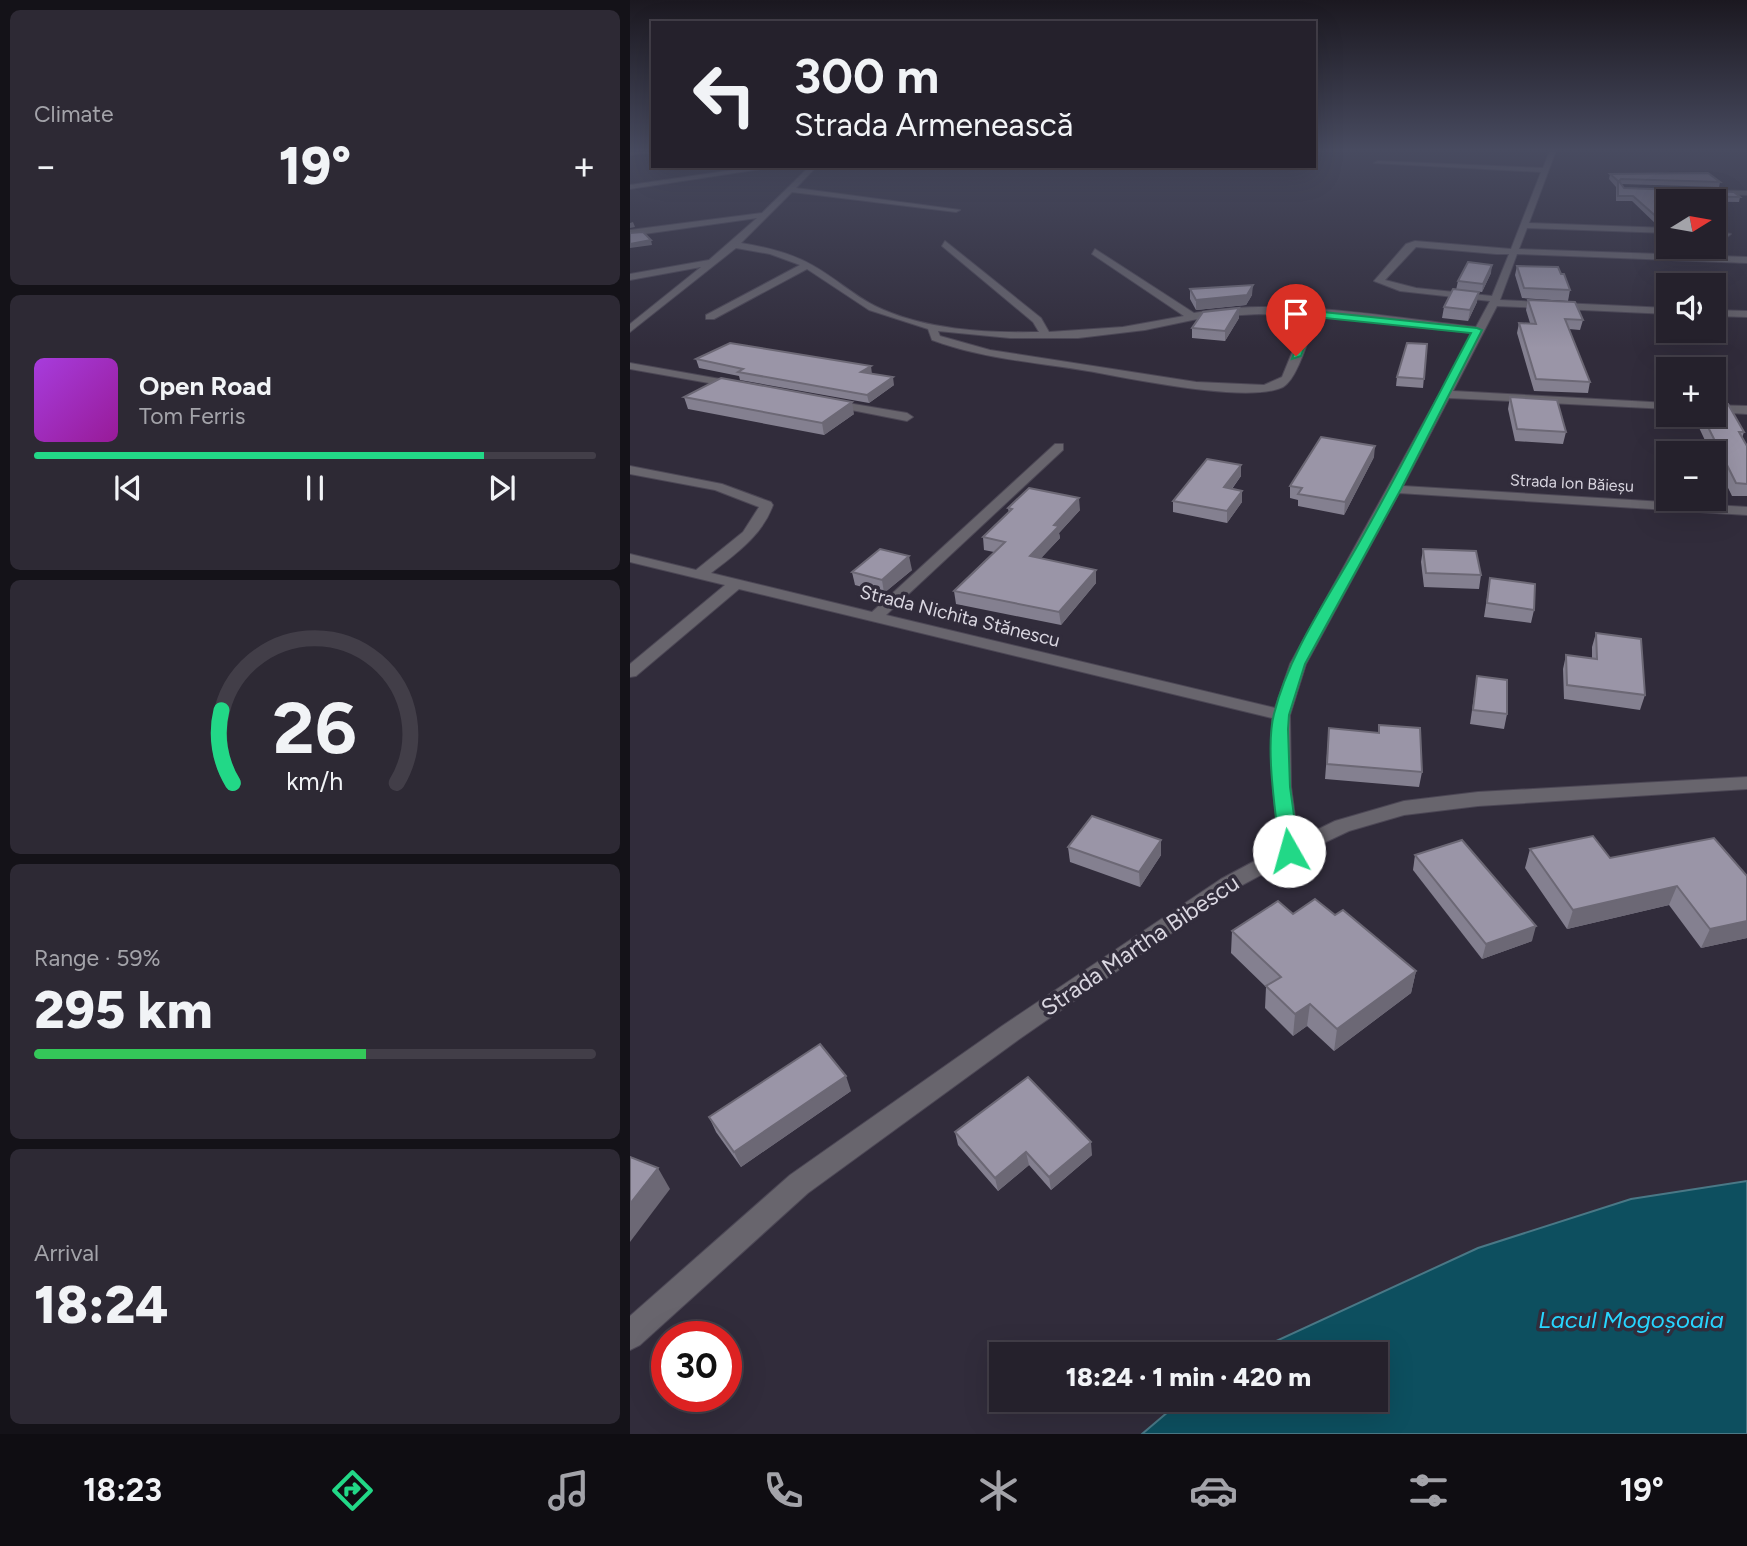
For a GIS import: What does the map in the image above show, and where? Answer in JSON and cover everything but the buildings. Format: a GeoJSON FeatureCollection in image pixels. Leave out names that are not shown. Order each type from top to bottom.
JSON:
{"type":"FeatureCollection","features":[{"type":"Feature","properties":{"kind":"street"},"geometry":{"type":"LineString","coordinates":[[630,233],[762,215]]}},
{"type":"Feature","properties":{"kind":"street"},"geometry":{"type":"LineString","coordinates":[[630,329],[734,245],[762,215]]}},
{"type":"Feature","properties":{"kind":"street"},"geometry":{"type":"LineString","coordinates":[[1289,851],[1282,787],[1281,715],[1298,664],[1395,489],[1494,301],[1516,252],[1527,215]]}},
{"type":"Feature","properties":{"kind":"street"},"geometry":{"type":"LineString","coordinates":[[1524,225],[1656,230]]}},
{"type":"Feature","properties":{"kind":"street"},"geometry":{"type":"LineString","coordinates":[[945,244],[1037,320],[1046,335]]}},
{"type":"Feature","properties":{"kind":"street"},"geometry":{"type":"LineString","coordinates":[[734,245],[808,265],[873,308],[932,327],[1014,336],[1089,334],[1146,327],[1191,316],[1246,311],[1313,314],[1477,330]]}},
{"type":"Feature","properties":{"kind":"street"},"geometry":{"type":"LineString","coordinates":[[1656,310],[1494,301],[1404,288],[1379,281],[1411,245],[1516,252],[1747,260]]}},
{"type":"Feature","properties":{"kind":"street"},"geometry":{"type":"LineString","coordinates":[[1095,252],[1191,316]]}},
{"type":"Feature","properties":{"kind":"street"},"geometry":{"type":"LineString","coordinates":[[630,277],[712,262]]}},
{"type":"Feature","properties":{"kind":"street"},"geometry":{"type":"LineString","coordinates":[[710,317],[808,265]]}},
{"type":"Feature","properties":{"kind":"street"},"geometry":{"type":"LineString","coordinates":[[1726,313],[1747,314]]}},
{"type":"Feature","properties":{"kind":"street"},"geometry":{"type":"LineString","coordinates":[[932,327],[936,338],[947,343],[996,354],[1193,383],[1265,388],[1283,383],[1287,378],[1313,314]]}},
{"type":"Feature","properties":{"kind":"street"},"geometry":{"type":"LineString","coordinates":[[996,354],[1014,336]]}},
{"type":"Feature","properties":{"kind":"street"},"geometry":{"type":"LineString","coordinates":[[630,366],[749,388]]}},
{"type":"Feature","properties":{"kind":"street"},"geometry":{"type":"LineString","coordinates":[[1445,394],[1656,405]]}},
{"type":"Feature","properties":{"kind":"street"},"geometry":{"type":"LineString","coordinates":[[815,400],[908,417]]}},
{"type":"Feature","properties":{"kind":"street"},"geometry":{"type":"LineString","coordinates":[[1726,409],[1747,410]]}},
{"type":"Feature","properties":{"kind":"street"},"geometry":{"type":"LineString","coordinates":[[875,617],[1059,447]]}},
{"type":"Feature","properties":{"kind":"street"},"geometry":{"type":"LineString","coordinates":[[630,470],[704,485],[766,505],[763,516],[744,538],[701,573]]}},
{"type":"Feature","properties":{"kind":"street","name":"Strada Ion Băieșu"},"geometry":{"type":"LineString","coordinates":[[1395,489],[1747,511]]}},
{"type":"Feature","properties":{"kind":"street","name":"Strada Nichita Stănescu"},"geometry":{"type":"LineString","coordinates":[[630,558],[1281,715]]}},
{"type":"Feature","properties":{"kind":"street"},"geometry":{"type":"LineString","coordinates":[[630,672],[738,582]]}},
{"type":"Feature","properties":{"kind":"street","name":"Strada Martha Bibescu"},"geometry":{"type":"LineString","coordinates":[[630,1335],[799,1184],[1010,1032],[1228,884],[1289,851],[1342,826],[1404,807],[1478,799],[1747,783]]}},
{"type":"Feature","properties":{"kind":"water","name":"Lacul Mogoșoaia"},"geometry":{"type":"Polygon","coordinates":[[[1747,1181],[1747,1434],[1142,1434],[1168,1412],[1388,1412],[1388,1342],[1274,1342],[1478,1248],[1631,1199],[1747,1181]]]}},
{"type":"Feature","properties":{"kind":"route"},"geometry":{"type":"LineString","coordinates":[[1289,851],[1282,787],[1280,729],[1281,715],[1298,664],[1395,489],[1477,330],[1313,314],[1296,356]]}}]}
